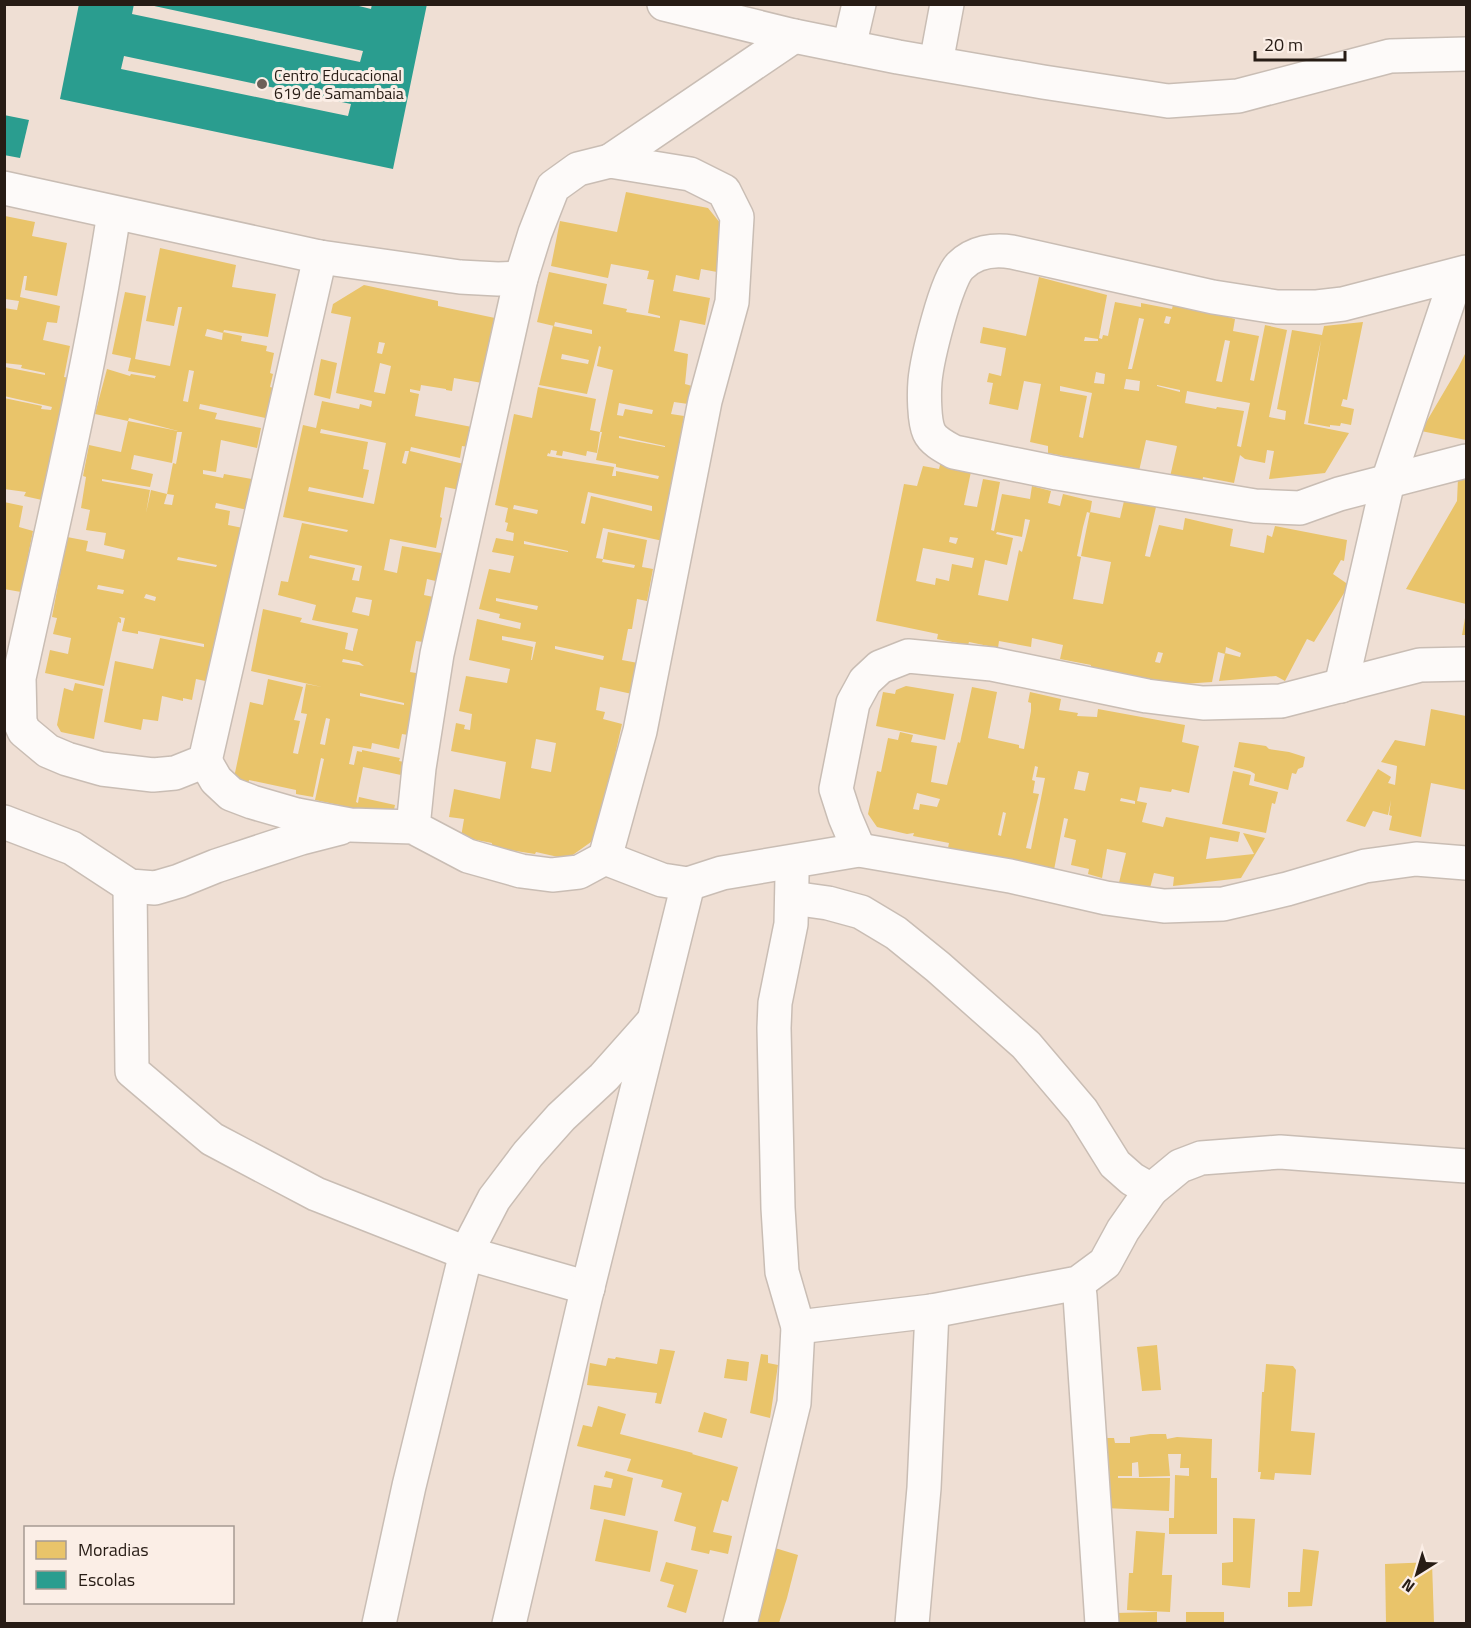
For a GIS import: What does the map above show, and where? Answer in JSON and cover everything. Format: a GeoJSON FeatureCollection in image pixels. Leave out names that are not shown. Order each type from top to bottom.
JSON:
{"type":"FeatureCollection","features":[{"type":"Feature","properties":{"kind":"street"},"geometry":{"type":"LineString","coordinates":[[664,4],[849,47],[1168,101],[1238,96],[1390,56],[1467,54]]}},
{"type":"Feature","properties":{"kind":"street"},"geometry":{"type":"LineString","coordinates":[[849,47],[859,4]]}},
{"type":"Feature","properties":{"kind":"street"},"geometry":{"type":"LineString","coordinates":[[936,63],[947,4]]}},
{"type":"Feature","properties":{"kind":"street"},"geometry":{"type":"LineString","coordinates":[[412,826],[437,654],[521,278],[535,233],[554,187],[578,169],[610,161],[795,36]]}},
{"type":"Feature","properties":{"kind":"street"},"geometry":{"type":"LineString","coordinates":[[320,257],[205,761],[216,780],[231,794],[297,815],[350,825],[412,826],[468,856],[521,871],[552,875],[579,872],[605,858],[640,731],[705,401],[732,303],[737,217],[724,191],[690,174],[610,161]]}},
{"type":"Feature","properties":{"kind":"street"},"geometry":{"type":"LineString","coordinates":[[4,188],[320,257],[460,277],[521,278]]}},
{"type":"Feature","properties":{"kind":"street"},"geometry":{"type":"LineString","coordinates":[[114,213],[84,380],[20,678],[20,722],[24,731],[48,751],[102,769],[153,775],[175,773],[205,761]]}},
{"type":"Feature","properties":{"kind":"street"},"geometry":{"type":"LineString","coordinates":[[1462,274],[1343,304],[1317,307],[1277,307],[1213,297],[998,250],[986,252],[960,266],[945,296],[925,381],[926,420],[929,433],[943,447],[954,452],[1057,473],[1255,506],[1299,508],[1339,494],[1467,461]]}},
{"type":"Feature","properties":{"kind":"street"},"geometry":{"type":"LineString","coordinates":[[1341,686],[1388,481],[1462,274]]}},
{"type":"Feature","properties":{"kind":"street"},"geometry":{"type":"LineString","coordinates":[[859,850],[836,789],[853,703],[865,681],[880,667],[908,656],[992,664],[1147,696],[1203,703],[1281,701],[1420,665],[1467,664]]}},
{"type":"Feature","properties":{"kind":"street"},"geometry":{"type":"LineString","coordinates":[[4,822],[72,848],[130,886],[155,888],[302,838],[350,825]]}},
{"type":"Feature","properties":{"kind":"street"},"geometry":{"type":"LineString","coordinates":[[605,858],[662,880],[688,884],[722,873],[859,850],[1010,876],[1106,898],[1164,906],[1223,904],[1287,889],[1365,866],[1416,859],[1467,863]]}},
{"type":"Feature","properties":{"kind":"street"},"geometry":{"type":"LineString","coordinates":[[740,1623],[794,1403],[798,1327],[782,1272],[778,1208],[774,1039],[775,1003],[791,924],[792,862]]}},
{"type":"Feature","properties":{"kind":"street"},"geometry":{"type":"LineString","coordinates":[[509,1623],[588,1288],[688,884]]}},
{"type":"Feature","properties":{"kind":"street"},"geometry":{"type":"LineString","coordinates":[[130,886],[132,1071],[212,1139],[316,1194],[466,1253],[588,1288]]}},
{"type":"Feature","properties":{"kind":"street"},"geometry":{"type":"LineString","coordinates":[[792,898],[828,903],[861,912],[896,933],[938,967],[1026,1046],[1082,1111],[1115,1164],[1132,1179],[1151,1190]]}},
{"type":"Feature","properties":{"kind":"street"},"geometry":{"type":"LineString","coordinates":[[379,1623],[466,1253],[495,1199],[528,1154],[561,1117],[604,1077],[655,1019]]}},
{"type":"Feature","properties":{"kind":"street"},"geometry":{"type":"LineString","coordinates":[[798,1327],[932,1311],[1078,1283],[1105,1263],[1123,1230],[1151,1190],[1180,1166],[1201,1158],[1280,1152],[1467,1166]]}},
{"type":"Feature","properties":{"kind":"street"},"geometry":{"type":"LineString","coordinates":[[1078,1283],[1083,1328],[1102,1623]]}},
{"type":"Feature","properties":{"kind":"street"},"geometry":{"type":"LineString","coordinates":[[912,1623],[924,1488],[932,1311]]}},
{"type":"Feature","properties":{"kind":"building: Moradias"},"geometry":{"type":"Polygon","coordinates":[[[626,192],[708,208],[721,224],[722,237],[717,272],[701,269],[699,280],[676,275],[673,291],[710,298],[705,325],[680,320],[674,351],[688,354],[685,384],[692,386],[688,404],[674,402],[671,414],[684,416],[663,541],[603,528],[596,558],[603,559],[608,532],[647,540],[642,567],[653,569],[647,601],[637,599],[632,629],[628,629],[622,660],[638,663],[632,694],[600,687],[596,710],[605,712],[603,719],[622,724],[615,755],[619,755],[598,837],[567,859],[536,852],[535,854],[491,847],[492,843],[461,837],[464,819],[449,817],[454,789],[500,799],[506,762],[451,751],[456,723],[465,725],[464,729],[470,730],[472,714],[459,711],[466,676],[507,683],[510,669],[469,660],[477,619],[520,629],[521,623],[499,618],[500,614],[479,609],[489,569],[510,573],[514,556],[492,552],[496,538],[513,541],[514,533],[506,531],[508,508],[495,505],[514,414],[532,418],[538,387],[596,399],[590,430],[600,432],[613,370],[597,366],[601,347],[599,346],[587,394],[539,385],[553,326],[592,334],[592,330],[555,322],[554,326],[537,322],[549,272],[607,284],[603,304],[627,309],[626,312],[660,318],[660,316],[648,313],[654,280],[647,279],[649,271],[611,264],[608,278],[551,266],[560,221],[617,232],[626,192]],[[562,354],[561,359],[588,364],[589,360],[562,354]],[[619,403],[617,415],[623,416],[625,409],[652,414],[653,410],[619,403]],[[600,432],[597,453],[587,451],[586,456],[563,451],[562,456],[556,455],[557,451],[551,450],[547,456],[614,467],[612,476],[616,476],[616,471],[658,479],[659,476],[616,467],[616,464],[596,460],[602,432],[600,432]],[[619,436],[619,438],[665,446],[619,436]],[[588,492],[581,523],[585,524],[591,496],[652,511],[652,506],[588,492]],[[514,505],[513,509],[537,514],[538,510],[514,505]],[[524,541],[524,544],[568,551],[524,541]],[[603,559],[602,562],[634,568],[635,565],[603,559]],[[496,598],[496,601],[537,610],[538,606],[496,598]],[[502,636],[502,640],[533,647],[531,660],[536,642],[502,636]],[[555,646],[555,649],[603,660],[604,656],[555,646]],[[536,739],[531,768],[551,772],[556,743],[536,739]]]}},
{"type":"Feature","properties":{"kind":"building: Moradias"},"geometry":{"type":"Polygon","coordinates":[[[5,216],[35,222],[32,236],[67,243],[57,296],[25,290],[27,276],[24,276],[20,297],[60,306],[57,323],[47,322],[43,340],[70,346],[64,377],[70,378],[42,500],[24,496],[26,492],[4,489],[4,398],[42,406],[41,409],[51,410],[52,407],[4,396],[5,367],[45,375],[45,373],[21,368],[22,365],[4,363],[4,308],[17,310],[19,301],[5,299],[5,216]]]}},
{"type":"Feature","properties":{"kind":"building: Moradias"},"geometry":{"type":"Polygon","coordinates":[[[160,248],[236,265],[232,287],[276,294],[268,337],[224,330],[223,332],[242,336],[241,341],[267,346],[266,351],[274,353],[270,387],[277,389],[270,419],[200,404],[199,409],[217,413],[215,419],[261,428],[257,448],[221,440],[216,472],[203,470],[203,474],[223,478],[224,474],[258,480],[252,511],[216,503],[215,508],[230,511],[228,525],[243,528],[210,682],[196,679],[192,700],[183,698],[183,701],[162,696],[158,721],[143,719],[141,730],[104,722],[115,661],[153,669],[160,638],[204,647],[204,644],[138,631],[138,634],[122,631],[125,618],[119,617],[121,623],[118,622],[104,686],[45,673],[50,650],[68,654],[71,638],[53,634],[57,618],[52,617],[67,537],[88,541],[86,551],[123,559],[125,550],[104,545],[106,533],[86,530],[90,510],[81,508],[86,477],[83,476],[89,445],[121,452],[128,421],[95,414],[107,369],[130,376],[131,374],[154,379],[156,376],[128,371],[131,358],[112,354],[125,292],[146,296],[135,359],[170,366],[182,307],[178,307],[174,326],[146,321],[160,248]],[[207,329],[205,336],[222,340],[223,333],[207,329]],[[189,370],[183,401],[188,402],[194,371],[189,370]],[[129,418],[128,421],[178,431],[129,418]],[[177,432],[172,463],[134,455],[131,469],[153,474],[150,487],[102,479],[102,481],[150,490],[146,513],[151,490],[167,494],[182,432],[177,432]],[[167,494],[164,504],[172,505],[174,495],[167,494]],[[178,557],[177,560],[216,567],[217,565],[178,557]],[[98,585],[97,589],[123,594],[124,590],[98,585]],[[146,594],[144,598],[155,601],[156,597],[146,594]]]}},
{"type":"Feature","properties":{"kind":"building: Moradias"},"geometry":{"type":"Polygon","coordinates":[[[1039,277],[1107,295],[1099,338],[1102,339],[1103,335],[1108,336],[1115,302],[1141,307],[1141,303],[1172,309],[1174,301],[1235,319],[1233,331],[1259,336],[1250,380],[1254,381],[1265,325],[1287,330],[1269,417],[1285,420],[1286,411],[1277,409],[1292,330],[1322,335],[1324,326],[1363,322],[1347,400],[1343,399],[1341,406],[1354,409],[1351,425],[1341,423],[1340,426],[1330,425],[1330,427],[1308,423],[1321,340],[1304,424],[1349,433],[1325,473],[1269,479],[1274,451],[1267,450],[1265,463],[1245,459],[1240,455],[1234,483],[1203,477],[1202,484],[1170,477],[1177,446],[1146,440],[1139,471],[1048,453],[1048,446],[1030,442],[1041,384],[1024,381],[1018,410],[989,404],[993,383],[987,382],[989,373],[1001,376],[1006,348],[980,343],[983,327],[1026,336],[1039,277]],[[1166,316],[1164,323],[1169,324],[1171,317],[1166,316]],[[1139,318],[1128,369],[1132,369],[1144,319],[1139,318]],[[1085,337],[1084,341],[1098,341],[1098,339],[1085,337]],[[1225,340],[1216,381],[1222,382],[1230,341],[1225,340]],[[1096,372],[1094,383],[1104,384],[1105,374],[1096,372]],[[1126,379],[1124,389],[1139,391],[1140,381],[1126,379]],[[1157,385],[1157,386],[1180,392],[1180,390],[1157,385]],[[1060,386],[1060,391],[1087,396],[1079,437],[1083,438],[1092,393],[1060,386]],[[1187,391],[1185,403],[1216,409],[1217,407],[1244,411],[1237,446],[1241,447],[1250,403],[1187,391]]]}},
{"type":"Feature","properties":{"kind":"building: Moradias"},"geometry":{"type":"Polygon","coordinates":[[[364,285],[438,301],[438,306],[495,318],[482,383],[454,378],[452,391],[421,385],[420,391],[410,389],[410,392],[419,394],[415,416],[472,427],[468,447],[462,446],[460,458],[411,447],[410,451],[468,465],[465,491],[445,487],[436,548],[390,539],[384,570],[397,573],[402,546],[447,556],[440,582],[427,579],[424,595],[438,598],[430,643],[416,641],[410,672],[422,674],[414,736],[402,734],[399,749],[372,743],[371,749],[353,746],[349,764],[354,765],[357,751],[362,752],[362,750],[400,758],[399,761],[404,762],[401,775],[363,767],[356,802],[358,803],[359,797],[395,805],[392,819],[338,808],[339,805],[315,800],[324,759],[321,758],[313,797],[296,794],[296,790],[249,780],[247,789],[232,787],[250,702],[263,705],[268,679],[303,687],[294,720],[300,721],[293,753],[298,754],[307,714],[301,713],[306,684],[322,687],[251,671],[263,609],[302,618],[300,622],[348,633],[345,649],[353,651],[358,629],[312,620],[316,605],[278,595],[281,581],[288,582],[302,523],[347,532],[348,530],[283,517],[303,425],[316,428],[322,401],[359,409],[360,404],[371,407],[372,401],[336,393],[351,317],[331,313],[333,304],[364,285]],[[379,342],[377,353],[382,354],[385,343],[379,342]],[[380,363],[374,392],[385,394],[391,366],[380,363]],[[321,429],[320,433],[368,442],[363,469],[369,470],[363,498],[309,487],[308,491],[374,504],[386,443],[321,429]],[[405,451],[402,463],[406,464],[409,451],[405,451]],[[310,555],[309,558],[355,568],[352,580],[359,581],[362,566],[310,555]],[[356,597],[352,612],[369,616],[372,600],[356,597]],[[343,659],[342,662],[364,666],[359,662],[343,659]],[[360,693],[360,696],[404,705],[404,703],[360,693]],[[326,718],[320,744],[325,745],[330,719],[326,718]]]}},
{"type":"Feature","properties":{"kind":"building: Moradias"},"geometry":{"type":"Polygon","coordinates":[[[1466,352],[1466,440],[1421,431],[1458,368],[1466,352]]]}},
{"type":"Feature","properties":{"kind":"building: Moradias"},"geometry":{"type":"Polygon","coordinates":[[[321,359],[337,363],[330,399],[314,395],[321,359]]]}},
{"type":"Feature","properties":{"kind":"building: Moradias"},"geometry":{"type":"Polygon","coordinates":[[[941,461],[972,467],[964,505],[977,507],[983,479],[1000,482],[991,530],[994,531],[1002,494],[1030,499],[1032,486],[1051,491],[1048,503],[1060,506],[1063,494],[1092,501],[1090,512],[1120,518],[1124,501],[1156,507],[1145,556],[1150,557],[1159,525],[1183,530],[1185,518],[1233,529],[1230,546],[1264,553],[1267,535],[1272,537],[1275,526],[1347,540],[1344,561],[1341,560],[1333,574],[1349,585],[1314,642],[1307,639],[1285,681],[1276,676],[1219,681],[1225,654],[1218,652],[1212,682],[1183,684],[1182,686],[1152,680],[1151,683],[1090,670],[1091,665],[1060,659],[1063,645],[1032,638],[1031,647],[999,641],[998,648],[969,642],[968,645],[937,639],[938,634],[876,621],[904,484],[917,486],[923,466],[939,469],[941,461]],[[1087,512],[1077,556],[1081,557],[1073,599],[1103,604],[1111,562],[1081,556],[1090,513],[1087,512]],[[1025,519],[1022,537],[997,532],[996,534],[1013,538],[1007,565],[985,560],[978,595],[1008,601],[1019,550],[1022,552],[1030,520],[1025,519]],[[950,537],[949,542],[956,544],[958,538],[950,537]],[[923,548],[916,581],[935,585],[936,578],[949,581],[952,564],[972,568],[974,558],[923,548]],[[1226,647],[1225,653],[1240,657],[1241,653],[1226,647]],[[1158,652],[1155,662],[1160,663],[1163,653],[1158,652]]]}},
{"type":"Feature","properties":{"kind":"building: Moradias"},"geometry":{"type":"Polygon","coordinates":[[[1466,477],[1466,604],[1406,589],[1457,501],[1458,478],[1466,477]]]}},
{"type":"Feature","properties":{"kind":"building: Moradias"},"geometry":{"type":"Polygon","coordinates":[[[4,502],[23,506],[19,527],[33,531],[21,592],[4,589],[4,502]]]}},
{"type":"Feature","properties":{"kind":"building: Moradias"},"geometry":{"type":"Polygon","coordinates":[[[1465,618],[1466,635],[1462,635],[1465,618]]]}},
{"type":"Feature","properties":{"kind":"building: Moradias"},"geometry":{"type":"Polygon","coordinates":[[[75,683],[103,689],[94,739],[61,732],[57,725],[64,688],[73,691],[75,683]]]}},
{"type":"Feature","properties":{"kind":"building: Moradias"},"geometry":{"type":"Polygon","coordinates":[[[906,686],[954,694],[945,740],[876,726],[883,692],[895,694],[896,690],[906,686]]]}},
{"type":"Feature","properties":{"kind":"building: Moradias"},"geometry":{"type":"Polygon","coordinates":[[[972,687],[997,692],[988,738],[1019,745],[1019,748],[1024,749],[1031,711],[1031,703],[1028,702],[1030,692],[1061,699],[1059,710],[1078,713],[1077,716],[1097,717],[1098,709],[1185,725],[1182,742],[1199,746],[1189,793],[1172,789],[1171,792],[1140,787],[1137,801],[1147,803],[1142,822],[1163,827],[1166,817],[1240,832],[1238,842],[1210,837],[1206,859],[1254,854],[1243,833],[1265,838],[1241,878],[1173,886],[1174,877],[1154,873],[1150,888],[1118,887],[1126,853],[1107,849],[1102,878],[1088,874],[1089,869],[1071,865],[1076,840],[1064,837],[1068,819],[1064,818],[1053,875],[964,856],[965,851],[948,848],[949,843],[913,836],[914,833],[907,834],[877,827],[868,814],[877,771],[881,772],[888,738],[898,740],[900,732],[913,735],[911,742],[937,746],[931,782],[947,785],[958,742],[960,743],[972,687]],[[1035,766],[1032,780],[1035,781],[1033,793],[1039,794],[1026,848],[1031,849],[1045,778],[1036,777],[1038,767],[1035,766]],[[1078,771],[1074,789],[1085,791],[1089,773],[1078,771]],[[917,793],[913,809],[919,810],[920,804],[937,807],[940,799],[917,793]],[[1121,798],[1120,801],[1135,804],[1135,801],[1121,798]],[[1003,812],[998,835],[1001,836],[1006,813],[1003,812]]]}},
{"type":"Feature","properties":{"kind":"building: Moradias"},"geometry":{"type":"Polygon","coordinates":[[[1431,709],[1466,716],[1466,790],[1431,783],[1421,837],[1389,830],[1392,816],[1389,815],[1391,800],[1388,815],[1373,811],[1365,827],[1346,821],[1378,769],[1391,777],[1388,783],[1395,785],[1397,766],[1381,762],[1395,740],[1425,746],[1431,709]]]}},
{"type":"Feature","properties":{"kind":"building: Moradias"},"geometry":{"type":"Polygon","coordinates":[[[1239,742],[1266,746],[1269,749],[1305,757],[1303,767],[1298,769],[1296,774],[1292,773],[1288,790],[1254,781],[1255,774],[1234,767],[1239,742]]]}},
{"type":"Feature","properties":{"kind":"building: Moradias"},"geometry":{"type":"Polygon","coordinates":[[[1233,771],[1251,775],[1249,785],[1278,792],[1275,804],[1272,803],[1266,833],[1222,824],[1233,771]]]}},
{"type":"Feature","properties":{"kind":"building: Moradias"},"geometry":{"type":"Polygon","coordinates":[[[1157,1345],[1161,1390],[1142,1391],[1137,1347],[1157,1345]]]}},
{"type":"Feature","properties":{"kind":"building: Moradias"},"geometry":{"type":"Polygon","coordinates":[[[660,1349],[675,1351],[661,1404],[655,1403],[657,1393],[587,1385],[590,1363],[606,1366],[608,1358],[615,1359],[616,1357],[657,1364],[660,1349]]]}},
{"type":"Feature","properties":{"kind":"building: Moradias"},"geometry":{"type":"Polygon","coordinates":[[[761,1354],[768,1355],[768,1363],[778,1365],[770,1418],[750,1413],[761,1354]]]}},
{"type":"Feature","properties":{"kind":"building: Moradias"},"geometry":{"type":"Polygon","coordinates":[[[727,1359],[749,1362],[747,1381],[724,1378],[727,1359]]]}},
{"type":"Feature","properties":{"kind":"building: Moradias"},"geometry":{"type":"Polygon","coordinates":[[[1266,1364],[1293,1366],[1296,1370],[1291,1431],[1315,1433],[1311,1475],[1275,1473],[1274,1480],[1260,1479],[1261,1472],[1258,1472],[1262,1392],[1264,1392],[1266,1364]]]}},
{"type":"Feature","properties":{"kind":"building: Moradias"},"geometry":{"type":"Polygon","coordinates":[[[598,1406],[626,1414],[620,1434],[738,1467],[728,1502],[722,1500],[713,1532],[732,1536],[728,1554],[710,1550],[709,1554],[691,1550],[696,1527],[674,1521],[682,1493],[661,1487],[663,1480],[627,1471],[631,1459],[577,1446],[583,1425],[592,1427],[598,1406]]]}},
{"type":"Feature","properties":{"kind":"building: Moradias"},"geometry":{"type":"Polygon","coordinates":[[[704,1412],[727,1419],[722,1438],[698,1432],[704,1412]]]}},
{"type":"Feature","properties":{"kind":"building: Moradias"},"geometry":{"type":"Polygon","coordinates":[[[1166,1434],[1167,1439],[1177,1437],[1212,1439],[1211,1478],[1217,1478],[1217,1534],[1169,1534],[1169,1518],[1174,1518],[1175,1475],[1189,1476],[1189,1468],[1180,1468],[1181,1454],[1168,1454],[1170,1476],[1139,1477],[1138,1462],[1132,1463],[1132,1476],[1118,1476],[1118,1478],[1170,1478],[1169,1511],[1105,1508],[1098,1438],[1114,1438],[1115,1443],[1130,1443],[1130,1437],[1166,1434]]]}},
{"type":"Feature","properties":{"kind":"building: Moradias"},"geometry":{"type":"Polygon","coordinates":[[[606,1471],[633,1478],[625,1516],[590,1509],[594,1485],[611,1488],[613,1479],[604,1477],[606,1471]]]}},
{"type":"Feature","properties":{"kind":"building: Moradias"},"geometry":{"type":"Polygon","coordinates":[[[1233,1518],[1255,1519],[1250,1588],[1222,1585],[1222,1563],[1233,1562],[1233,1518]]]}},
{"type":"Feature","properties":{"kind":"building: Moradias"},"geometry":{"type":"Polygon","coordinates":[[[604,1519],[658,1531],[650,1572],[595,1561],[604,1519]]]}},
{"type":"Feature","properties":{"kind":"building: Moradias"},"geometry":{"type":"Polygon","coordinates":[[[1136,1531],[1165,1533],[1162,1575],[1172,1575],[1170,1612],[1127,1610],[1129,1573],[1133,1573],[1136,1531]]]}},
{"type":"Feature","properties":{"kind":"building: Moradias"},"geometry":{"type":"Polygon","coordinates":[[[775,1548],[798,1555],[787,1598],[779,1623],[754,1623],[775,1548]]]}},
{"type":"Feature","properties":{"kind":"building: Moradias"},"geometry":{"type":"Polygon","coordinates":[[[1303,1549],[1319,1551],[1312,1606],[1288,1607],[1288,1592],[1300,1592],[1303,1549]]]}},
{"type":"Feature","properties":{"kind":"building: Moradias"},"geometry":{"type":"Polygon","coordinates":[[[666,1562],[698,1570],[686,1613],[667,1607],[674,1585],[660,1581],[666,1562]]]}},
{"type":"Feature","properties":{"kind":"building: Moradias"},"geometry":{"type":"Polygon","coordinates":[[[1432,1562],[1434,1623],[1386,1623],[1385,1564],[1432,1562]]]}},
{"type":"Feature","properties":{"kind":"building: Moradias"},"geometry":{"type":"Polygon","coordinates":[[[1157,1612],[1157,1623],[1115,1623],[1115,1613],[1157,1612]]]}},
{"type":"Feature","properties":{"kind":"building: Moradias"},"geometry":{"type":"Polygon","coordinates":[[[1186,1612],[1224,1612],[1224,1623],[1186,1623],[1186,1612]]]}},
{"type":"Feature","properties":{"kind":"building: Escolas"},"geometry":{"type":"Polygon","coordinates":[[[79,4],[134,4],[132,14],[360,62],[363,51],[145,4],[351,4],[371,9],[372,4],[427,4],[393,169],[60,99],[79,4]],[[124,56],[121,69],[348,116],[351,104],[124,56]]]}},
{"type":"Feature","properties":{"kind":"building: Escolas"},"geometry":{"type":"Polygon","coordinates":[[[4,115],[29,120],[20,158],[4,155],[4,115]]]}},
{"type":"Feature","properties":{"kind":"place","name":"Centro Educacional 619 de Samambaia"},"geometry":{"type":"Point","coordinates":[262,84]}}]}
